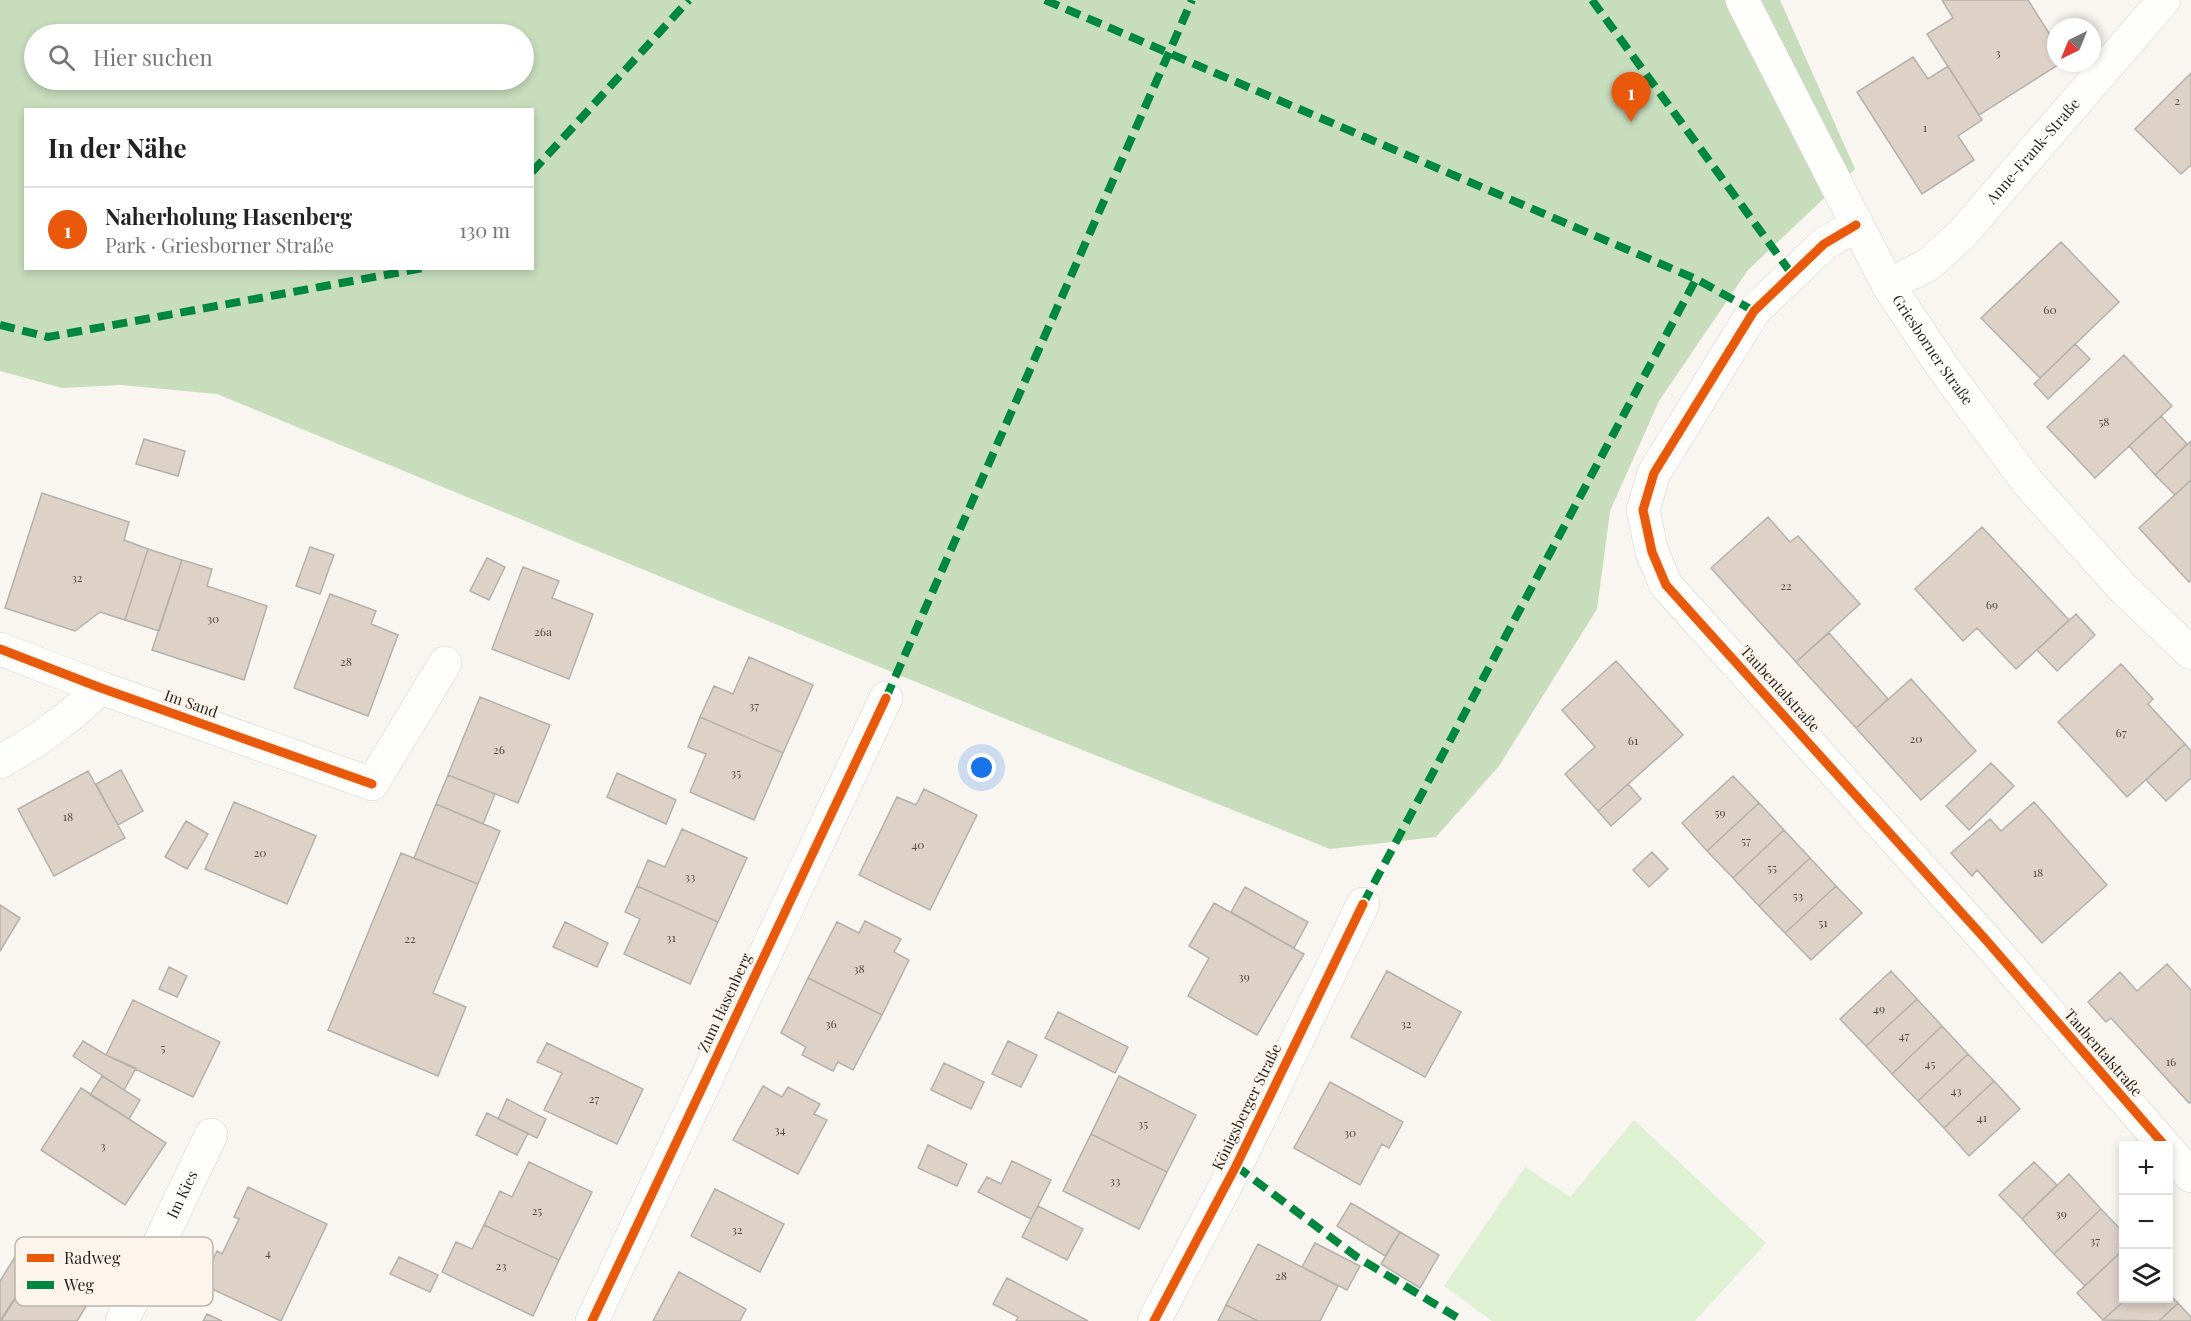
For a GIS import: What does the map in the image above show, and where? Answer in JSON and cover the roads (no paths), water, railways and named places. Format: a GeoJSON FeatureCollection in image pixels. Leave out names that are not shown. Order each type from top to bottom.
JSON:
{"type":"FeatureCollection","features":[{"type":"Feature","properties":{"kind":"street","name":"Griesborner Straße"},"geometry":{"type":"LineString","coordinates":[[1742,0],[1888,285],[1944,369],[2028,483],[2124,589],[2191,653]]}},
{"type":"Feature","properties":{"kind":"street","name":"Anne-Frank-Straße"},"geometry":{"type":"LineString","coordinates":[[1888,285],[1928,265],[1961,236],[2164,0]]}},
{"type":"Feature","properties":{"kind":"street","name":"Taubentalstraße"},"geometry":{"type":"LineString","coordinates":[[1856,225],[1824,244],[1799,266],[1747,321],[1654,473],[1643,510],[1652,552],[1666,585],[1978,932],[2161,1141]]}},
{"type":"Feature","properties":{"kind":"street","name":"Im Sand"},"geometry":{"type":"LineString","coordinates":[[0,649],[101,688],[372,784],[445,663]]}},
{"type":"Feature","properties":{"kind":"street"},"geometry":{"type":"LineString","coordinates":[[0,762],[69,718],[101,688]]}},
{"type":"Feature","properties":{"kind":"street","name":"Zum Hasenberg"},"geometry":{"type":"LineString","coordinates":[[592,1321],[886,698]]}},
{"type":"Feature","properties":{"kind":"street","name":"Königsberger Straße"},"geometry":{"type":"LineString","coordinates":[[1154,1321],[1236,1166],[1363,904]]}},
{"type":"Feature","properties":{"kind":"street","name":"Im Kies"},"geometry":{"type":"LineString","coordinates":[[162,1237],[211,1135]]}},
{"type":"Feature","properties":{"kind":"street"},"geometry":{"type":"LineString","coordinates":[[2173,1155],[2191,1176]]}},
{"type":"Feature","properties":{"kind":"street","name":"Im Kies"},"geometry":{"type":"LineString","coordinates":[[122,1321],[129,1306]]}},
{"type":"Feature","properties":{"kind":"place","name":"Naherholung Hasenberg"},"geometry":{"type":"Point","coordinates":[1631,122]}}]}
